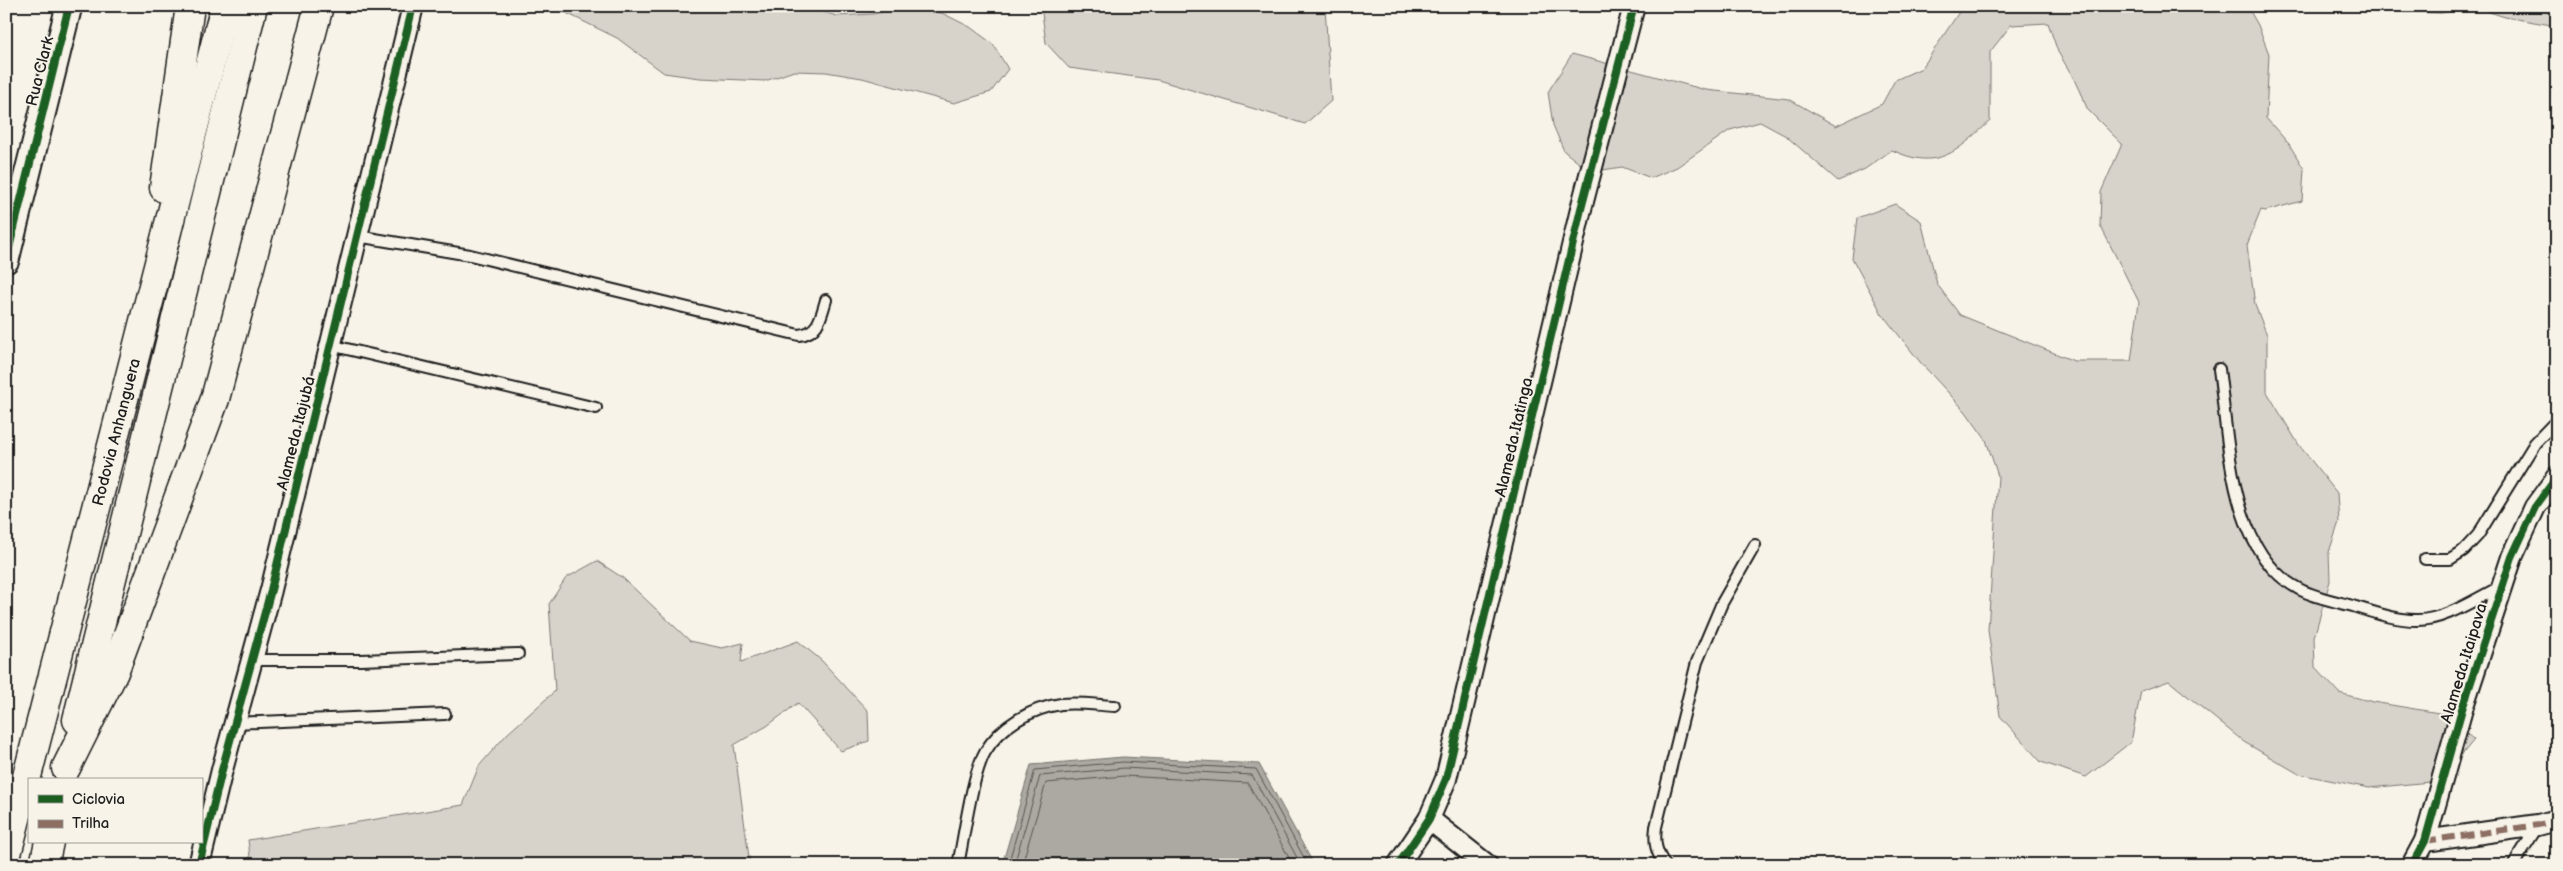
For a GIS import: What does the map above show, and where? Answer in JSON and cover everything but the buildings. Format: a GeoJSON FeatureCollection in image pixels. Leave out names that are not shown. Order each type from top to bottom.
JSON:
{"type":"FeatureCollection","features":[{"type":"Feature","properties":{"kind":"highway"},"geometry":{"type":"LineString","coordinates":[[149,306],[190,6]]}},
{"type":"Feature","properties":{"kind":"highway","name":"Rodovia Anhanguera"},"geometry":{"type":"LineString","coordinates":[[6,858],[225,6]]}},
{"type":"Feature","properties":{"kind":"highway","name":"Rodovia Anhanguera"},"geometry":{"type":"LineString","coordinates":[[64,774],[253,6]]}},
{"type":"Feature","properties":{"kind":"highway"},"geometry":{"type":"LineString","coordinates":[[64,774],[114,672],[215,399],[319,6]]}},
{"type":"Feature","properties":{"kind":"highway"},"geometry":{"type":"LineString","coordinates":[[44,865],[49,844]]}},
{"type":"Feature","properties":{"kind":"street","name":"Rua Clark"},"geometry":{"type":"LineString","coordinates":[[6,260],[69,6]]}},
{"type":"Feature","properties":{"kind":"street","name":"Alameda Itajubá"},"geometry":{"type":"LineString","coordinates":[[199,865],[234,723],[252,660],[413,6]]}},
{"type":"Feature","properties":{"kind":"street","name":"Alameda Itatinga"},"geometry":{"type":"LineString","coordinates":[[1398,865],[1429,819],[1446,779],[1581,209],[1634,6]]}},
{"type":"Feature","properties":{"kind":"street","name":"Alameda Itaipava"},"geometry":{"type":"LineString","coordinates":[[2412,865],[2425,841],[2462,708],[2501,587],[2535,506],[2557,477]]}},
{"type":"Feature","properties":{"kind":"street"},"geometry":{"type":"LineString","coordinates":[[1429,819],[1488,865]]}},
{"type":"Feature","properties":{"kind":"street"},"geometry":{"type":"LineString","coordinates":[[2425,841],[2548,823]]}},
{"type":"Feature","properties":{"kind":"lane"},"geometry":{"type":"LineString","coordinates":[[357,236],[470,255],[799,335],[808,334],[815,329],[820,322],[826,300]]}},
{"type":"Feature","properties":{"kind":"lane"},"geometry":{"type":"LineString","coordinates":[[330,345],[596,408]]}},
{"type":"Feature","properties":{"kind":"lane"},"geometry":{"type":"LineString","coordinates":[[2219,370],[2238,505],[2256,548],[2276,573],[2299,590],[2399,619],[2418,620],[2437,617],[2501,587]]}},
{"type":"Feature","properties":{"kind":"lane"},"geometry":{"type":"LineString","coordinates":[[2425,559],[2450,559],[2464,550],[2478,535],[2535,443],[2557,420]]}},
{"type":"Feature","properties":{"kind":"lane"},"geometry":{"type":"LineString","coordinates":[[1665,865],[1657,854],[1654,842],[1656,827],[1697,662],[1722,603],[1755,545]]}},
{"type":"Feature","properties":{"kind":"lane"},"geometry":{"type":"LineString","coordinates":[[252,660],[361,660],[518,654]]}},
{"type":"Feature","properties":{"kind":"lane"},"geometry":{"type":"LineString","coordinates":[[958,865],[977,777],[985,753],[1006,728],[1030,713],[1061,704],[1115,706]]}},
{"type":"Feature","properties":{"kind":"lane"},"geometry":{"type":"LineString","coordinates":[[234,723],[445,714]]}},
{"type":"Feature","properties":{"kind":"lane"},"geometry":{"type":"LineString","coordinates":[[2513,865],[2548,823]]}},
{"type":"Feature","properties":{"kind":"shaded area"},"geometry":{"type":"Polygon","coordinates":[[[552,6],[802,6],[837,16],[873,14],[906,7],[942,13],[970,27],[993,44],[1008,69],[991,92],[954,103],[862,78],[826,72],[794,71],[765,81],[700,78],[664,73],[617,38],[552,6]]]}},
{"type":"Feature","properties":{"kind":"shaded area"},"geometry":{"type":"Polygon","coordinates":[[[1041,6],[1325,6],[1331,101],[1305,124],[1158,80],[1069,68],[1046,43],[1041,6]]]}},
{"type":"Feature","properties":{"kind":"shaded area"},"geometry":{"type":"Polygon","coordinates":[[[1963,6],[2247,6],[2258,25],[2269,54],[2266,118],[2289,144],[2304,169],[2302,201],[2265,211],[2261,210],[2247,245],[2255,305],[2267,335],[2267,392],[2299,445],[2337,493],[2339,522],[2329,552],[2330,581],[2314,637],[2315,667],[2339,693],[2373,702],[2445,714],[2474,740],[2440,781],[2369,788],[2299,774],[2244,742],[2169,681],[2141,691],[2131,742],[2086,777],[2041,762],[2000,716],[1988,630],[1998,476],[1986,440],[1966,412],[1920,362],[1882,314],[1852,258],[1857,218],[1895,204],[1921,221],[1937,284],[1960,315],[2074,361],[2131,361],[2139,302],[2100,225],[2101,192],[2122,144],[2088,110],[2073,77],[2058,52],[2048,23],[2011,25],[1990,52],[1990,121],[1968,141],[1946,155],[1935,158],[1922,159],[1892,150],[1865,169],[1838,181],[1786,136],[1760,122],[1730,130],[1677,167],[1651,178],[1622,167],[1590,172],[1564,151],[1553,125],[1548,92],[1572,54],[1706,90],[1789,99],[1836,126],[1882,104],[1895,80],[1922,68],[1963,6]]]}},
{"type":"Feature","properties":{"kind":"shaded area"},"geometry":{"type":"Polygon","coordinates":[[[2374,6],[2557,6],[2557,26],[2505,17],[2474,7],[2441,13],[2409,12],[2374,6]]]}},
{"type":"Feature","properties":{"kind":"shaded area"},"geometry":{"type":"Polygon","coordinates":[[[597,561],[623,578],[690,641],[722,648],[743,643],[741,662],[798,641],[822,661],[868,711],[869,741],[841,751],[798,703],[767,726],[734,745],[750,865],[251,865],[248,840],[463,805],[479,766],[507,734],[555,691],[549,604],[566,578],[597,561]]]}},
{"type":"Feature","properties":{"kind":"water"},"geometry":{"type":"Polygon","coordinates":[[[1123,757],[1259,764],[1314,865],[1002,865],[1031,765],[1123,757]]]}},
{"type":"Feature","properties":{"kind":"marked path"},"geometry":{"type":"LineString","coordinates":[[2425,841],[2538,825],[2557,820]]}},
{"type":"Feature","properties":{"kind":"cycle path"},"geometry":{"type":"LineString","coordinates":[[6,260],[69,6]]}},
{"type":"Feature","properties":{"kind":"cycle path"},"geometry":{"type":"LineString","coordinates":[[199,865],[222,770],[271,590],[413,6]]}},
{"type":"Feature","properties":{"kind":"cycle path"},"geometry":{"type":"LineString","coordinates":[[1398,865],[1429,819],[1446,779],[1581,209],[1634,6]]}},
{"type":"Feature","properties":{"kind":"cycle path"},"geometry":{"type":"LineString","coordinates":[[2412,865],[2425,841],[2462,709],[2512,557],[2535,507],[2557,477]]}}]}
